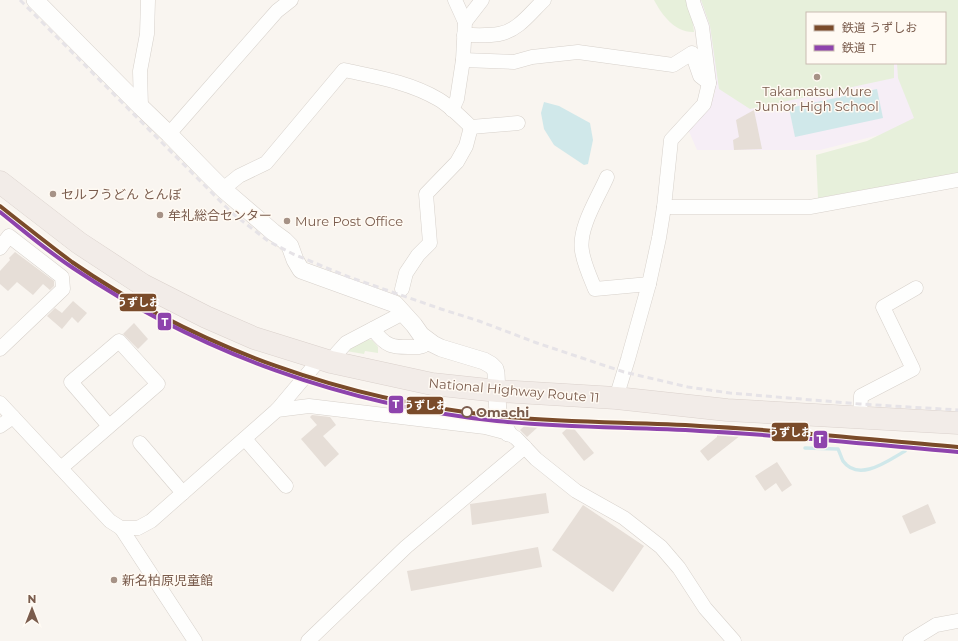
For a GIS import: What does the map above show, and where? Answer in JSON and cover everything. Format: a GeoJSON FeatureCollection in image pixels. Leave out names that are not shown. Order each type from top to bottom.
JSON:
{"type":"FeatureCollection","features":[{"type":"Feature","properties":{"kind":"highway","name":"National Highway Route 11"},"geometry":{"type":"LineString","coordinates":[[0,182],[80,243],[143,285],[206,317],[254,338],[326,361],[432,384],[498,391],[616,398],[727,410],[958,423]]}},
{"type":"Feature","properties":{"kind":"street"},"geometry":{"type":"LineString","coordinates":[[35,0],[224,189],[290,246],[295,260],[301,270],[395,304],[421,335],[428,340],[441,348],[491,365],[495,369],[496,373],[498,416],[508,433]]}},
{"type":"Feature","properties":{"kind":"street"},"geometry":{"type":"LineString","coordinates":[[141,107],[140,71],[147,34],[148,0]]}},
{"type":"Feature","properties":{"kind":"street"},"geometry":{"type":"LineString","coordinates":[[169,134],[277,11],[291,0]]}},
{"type":"Feature","properties":{"kind":"street"},"geometry":{"type":"LineString","coordinates":[[452,110],[457,99],[463,60],[464,28],[455,0]]}},
{"type":"Feature","properties":{"kind":"street"},"geometry":{"type":"LineString","coordinates":[[464,28],[482,0]]}},
{"type":"Feature","properties":{"kind":"street"},"geometry":{"type":"LineString","coordinates":[[464,28],[499,34],[508,32],[518,25],[544,0]]}},
{"type":"Feature","properties":{"kind":"street"},"geometry":{"type":"LineString","coordinates":[[616,398],[649,284],[664,207],[671,140],[704,104],[709,83],[702,27],[693,0]]}},
{"type":"Feature","properties":{"kind":"street"},"geometry":{"type":"LineString","coordinates":[[463,60],[514,62],[532,57],[578,52],[673,65],[692,53],[700,76],[709,83]]}},
{"type":"Feature","properties":{"kind":"street"},"geometry":{"type":"LineString","coordinates":[[224,189],[239,176],[266,163],[344,70],[388,79],[416,88],[439,100],[471,126],[518,123]]}},
{"type":"Feature","properties":{"kind":"street"},"geometry":{"type":"LineString","coordinates":[[402,289],[406,273],[418,255],[430,243],[426,194],[457,162],[466,146],[471,126]]}},
{"type":"Feature","properties":{"kind":"street"},"geometry":{"type":"LineString","coordinates":[[607,178],[587,220],[583,236],[582,249],[586,267],[595,289],[649,284]]}},
{"type":"Feature","properties":{"kind":"street"},"geometry":{"type":"LineString","coordinates":[[664,207],[810,206],[958,180]]}},
{"type":"Feature","properties":{"kind":"street"},"geometry":{"type":"LineString","coordinates":[[0,248],[9,236],[62,277],[63,289],[0,349]]}},
{"type":"Feature","properties":{"kind":"street"},"geometry":{"type":"LineString","coordinates":[[860,418],[861,396],[913,369],[883,308],[916,288]]}},
{"type":"Feature","properties":{"kind":"street"},"geometry":{"type":"LineString","coordinates":[[121,528],[138,528],[151,521],[277,410],[346,343],[403,313]]}},
{"type":"Feature","properties":{"kind":"street"},"geometry":{"type":"LineString","coordinates":[[373,329],[378,336],[391,347],[419,347],[423,346],[428,340]]}},
{"type":"Feature","properties":{"kind":"street"},"geometry":{"type":"LineString","coordinates":[[61,468],[158,384],[119,341],[71,382],[109,426]]}},
{"type":"Feature","properties":{"kind":"street"},"geometry":{"type":"LineString","coordinates":[[0,403],[110,521],[121,528],[195,641]]}},
{"type":"Feature","properties":{"kind":"street"},"geometry":{"type":"LineString","coordinates":[[277,410],[309,406],[485,427],[508,433],[516,438],[536,459],[576,491],[624,518],[661,547],[679,568],[705,608],[734,641]]}},
{"type":"Feature","properties":{"kind":"street"},"geometry":{"type":"LineString","coordinates":[[0,426],[13,416]]}},
{"type":"Feature","properties":{"kind":"street"},"geometry":{"type":"LineString","coordinates":[[245,439],[286,486]]}},
{"type":"Feature","properties":{"kind":"street"},"geometry":{"type":"LineString","coordinates":[[140,443],[183,493]]}},
{"type":"Feature","properties":{"kind":"street"},"geometry":{"type":"LineString","coordinates":[[308,641],[406,546],[525,447]]}},
{"type":"Feature","properties":{"kind":"street"},"geometry":{"type":"LineString","coordinates":[[912,640],[936,625],[958,621]]}},
{"type":"Feature","properties":{"kind":"shaded area","name":"Takamatsu Mure Junior High School"},"geometry":{"type":"Polygon","coordinates":[[[698,0],[912,0],[806,12],[806,64],[919,64],[926,123],[820,150],[697,150],[688,129],[710,105],[715,92],[708,27],[698,0]]]}},
{"type":"Feature","properties":{"kind":"green space"},"geometry":{"type":"Polygon","coordinates":[[[654,0],[690,0],[694,32],[681,30],[670,22],[654,0]]]}},
{"type":"Feature","properties":{"kind":"green space"},"geometry":{"type":"Polygon","coordinates":[[[701,0],[958,0],[958,173],[818,198],[816,155],[867,141],[914,118],[898,78],[897,64],[946,64],[946,12],[806,12],[806,64],[894,64],[894,78],[750,109],[719,89],[710,26],[701,0]]]}},
{"type":"Feature","properties":{"kind":"green space"},"geometry":{"type":"Polygon","coordinates":[[[364,339],[372,340],[378,347],[378,353],[365,351],[364,354],[346,351],[364,339]]]}},
{"type":"Feature","properties":{"kind":"water"},"geometry":{"type":"Polygon","coordinates":[[[877,89],[883,118],[795,137],[789,108],[877,89]]]}},
{"type":"Feature","properties":{"kind":"water"},"geometry":{"type":"Polygon","coordinates":[[[544,102],[559,106],[590,123],[593,140],[588,164],[584,165],[554,145],[544,129],[541,113],[544,102]]]}},
{"type":"Feature","properties":{"kind":"building"},"geometry":{"type":"Polygon","coordinates":[[[754,110],[762,149],[734,150],[733,140],[739,137],[736,120],[754,110]]]}},
{"type":"Feature","properties":{"kind":"building"},"geometry":{"type":"Polygon","coordinates":[[[15,252],[54,281],[54,286],[50,290],[43,284],[33,295],[17,282],[8,291],[0,284],[0,271],[15,252]]]}},
{"type":"Feature","properties":{"kind":"building"},"geometry":{"type":"Polygon","coordinates":[[[73,301],[87,313],[78,323],[72,317],[62,329],[47,316],[55,308],[62,313],[73,301]]]}},
{"type":"Feature","properties":{"kind":"building"},"geometry":{"type":"Polygon","coordinates":[[[134,323],[148,339],[138,349],[123,334],[134,323]]]}},
{"type":"Feature","properties":{"kind":"building"},"geometry":{"type":"Polygon","coordinates":[[[312,415],[330,417],[336,425],[323,436],[339,454],[325,467],[301,439],[317,425],[310,417],[312,415]]]}},
{"type":"Feature","properties":{"kind":"building"},"geometry":{"type":"Polygon","coordinates":[[[532,419],[538,427],[527,437],[520,430],[532,419]]]}},
{"type":"Feature","properties":{"kind":"building"},"geometry":{"type":"Polygon","coordinates":[[[571,425],[594,453],[584,461],[562,433],[571,425]]]}},
{"type":"Feature","properties":{"kind":"building"},"geometry":{"type":"Polygon","coordinates":[[[717,435],[741,435],[708,461],[700,451],[717,437],[717,435]]]}},
{"type":"Feature","properties":{"kind":"building"},"geometry":{"type":"Polygon","coordinates":[[[777,462],[792,485],[782,492],[776,483],[765,491],[755,476],[777,462]]]}},
{"type":"Feature","properties":{"kind":"building"},"geometry":{"type":"Polygon","coordinates":[[[546,493],[549,513],[472,525],[470,504],[546,493]]]}},
{"type":"Feature","properties":{"kind":"building"},"geometry":{"type":"Polygon","coordinates":[[[928,504],[936,523],[910,534],[902,516],[928,504]]]}},
{"type":"Feature","properties":{"kind":"building"},"geometry":{"type":"Polygon","coordinates":[[[583,505],[644,546],[613,592],[552,550],[583,505]]]}},
{"type":"Feature","properties":{"kind":"building"},"geometry":{"type":"Polygon","coordinates":[[[538,547],[542,567],[411,591],[407,571],[538,547]]]}},
{"type":"Feature","properties":{"kind":"waterway"},"geometry":{"type":"LineString","coordinates":[[805,448],[838,449],[843,461],[850,467],[857,470],[874,468],[905,451],[906,449]]}},
{"type":"Feature","properties":{"kind":"railway"},"geometry":{"type":"LineString","coordinates":[[20,0],[232,213],[268,241],[293,254],[349,277],[624,372],[688,387],[730,393],[860,404],[958,410]]}},
{"type":"Feature","properties":{"kind":"rail line","name":"うずしお"},"geometry":{"type":"LineString","coordinates":[[0,206],[72,262],[120,293],[170,321],[222,345],[275,366],[329,383],[385,397],[441,408],[497,416],[732,428],[958,447]]}},
{"type":"Feature","properties":{"kind":"rail line","name":"T"},"geometry":{"type":"LineString","coordinates":[[0,212],[73,268],[121,298],[171,326],[223,350],[276,370],[330,388],[384,402],[440,413],[497,421],[732,433],[958,452]]}},
{"type":"Feature","properties":{"kind":"place","name":"Takamatsu Mure Junior High School"},"geometry":{"type":"Point","coordinates":[817,77]}},
{"type":"Feature","properties":{"kind":"place","name":"セルフうどん とんぼ"},"geometry":{"type":"Point","coordinates":[53,194]}},
{"type":"Feature","properties":{"kind":"place","name":"牟礼総合センター"},"geometry":{"type":"Point","coordinates":[160,215]}},
{"type":"Feature","properties":{"kind":"place","name":"Mure Post Office"},"geometry":{"type":"Point","coordinates":[287,221]}},
{"type":"Feature","properties":{"kind":"place","name":"Omachi"},"geometry":{"type":"Point","coordinates":[467,412]}},
{"type":"Feature","properties":{"kind":"place","name":"新名柏原児童館"},"geometry":{"type":"Point","coordinates":[114,580]}}]}
